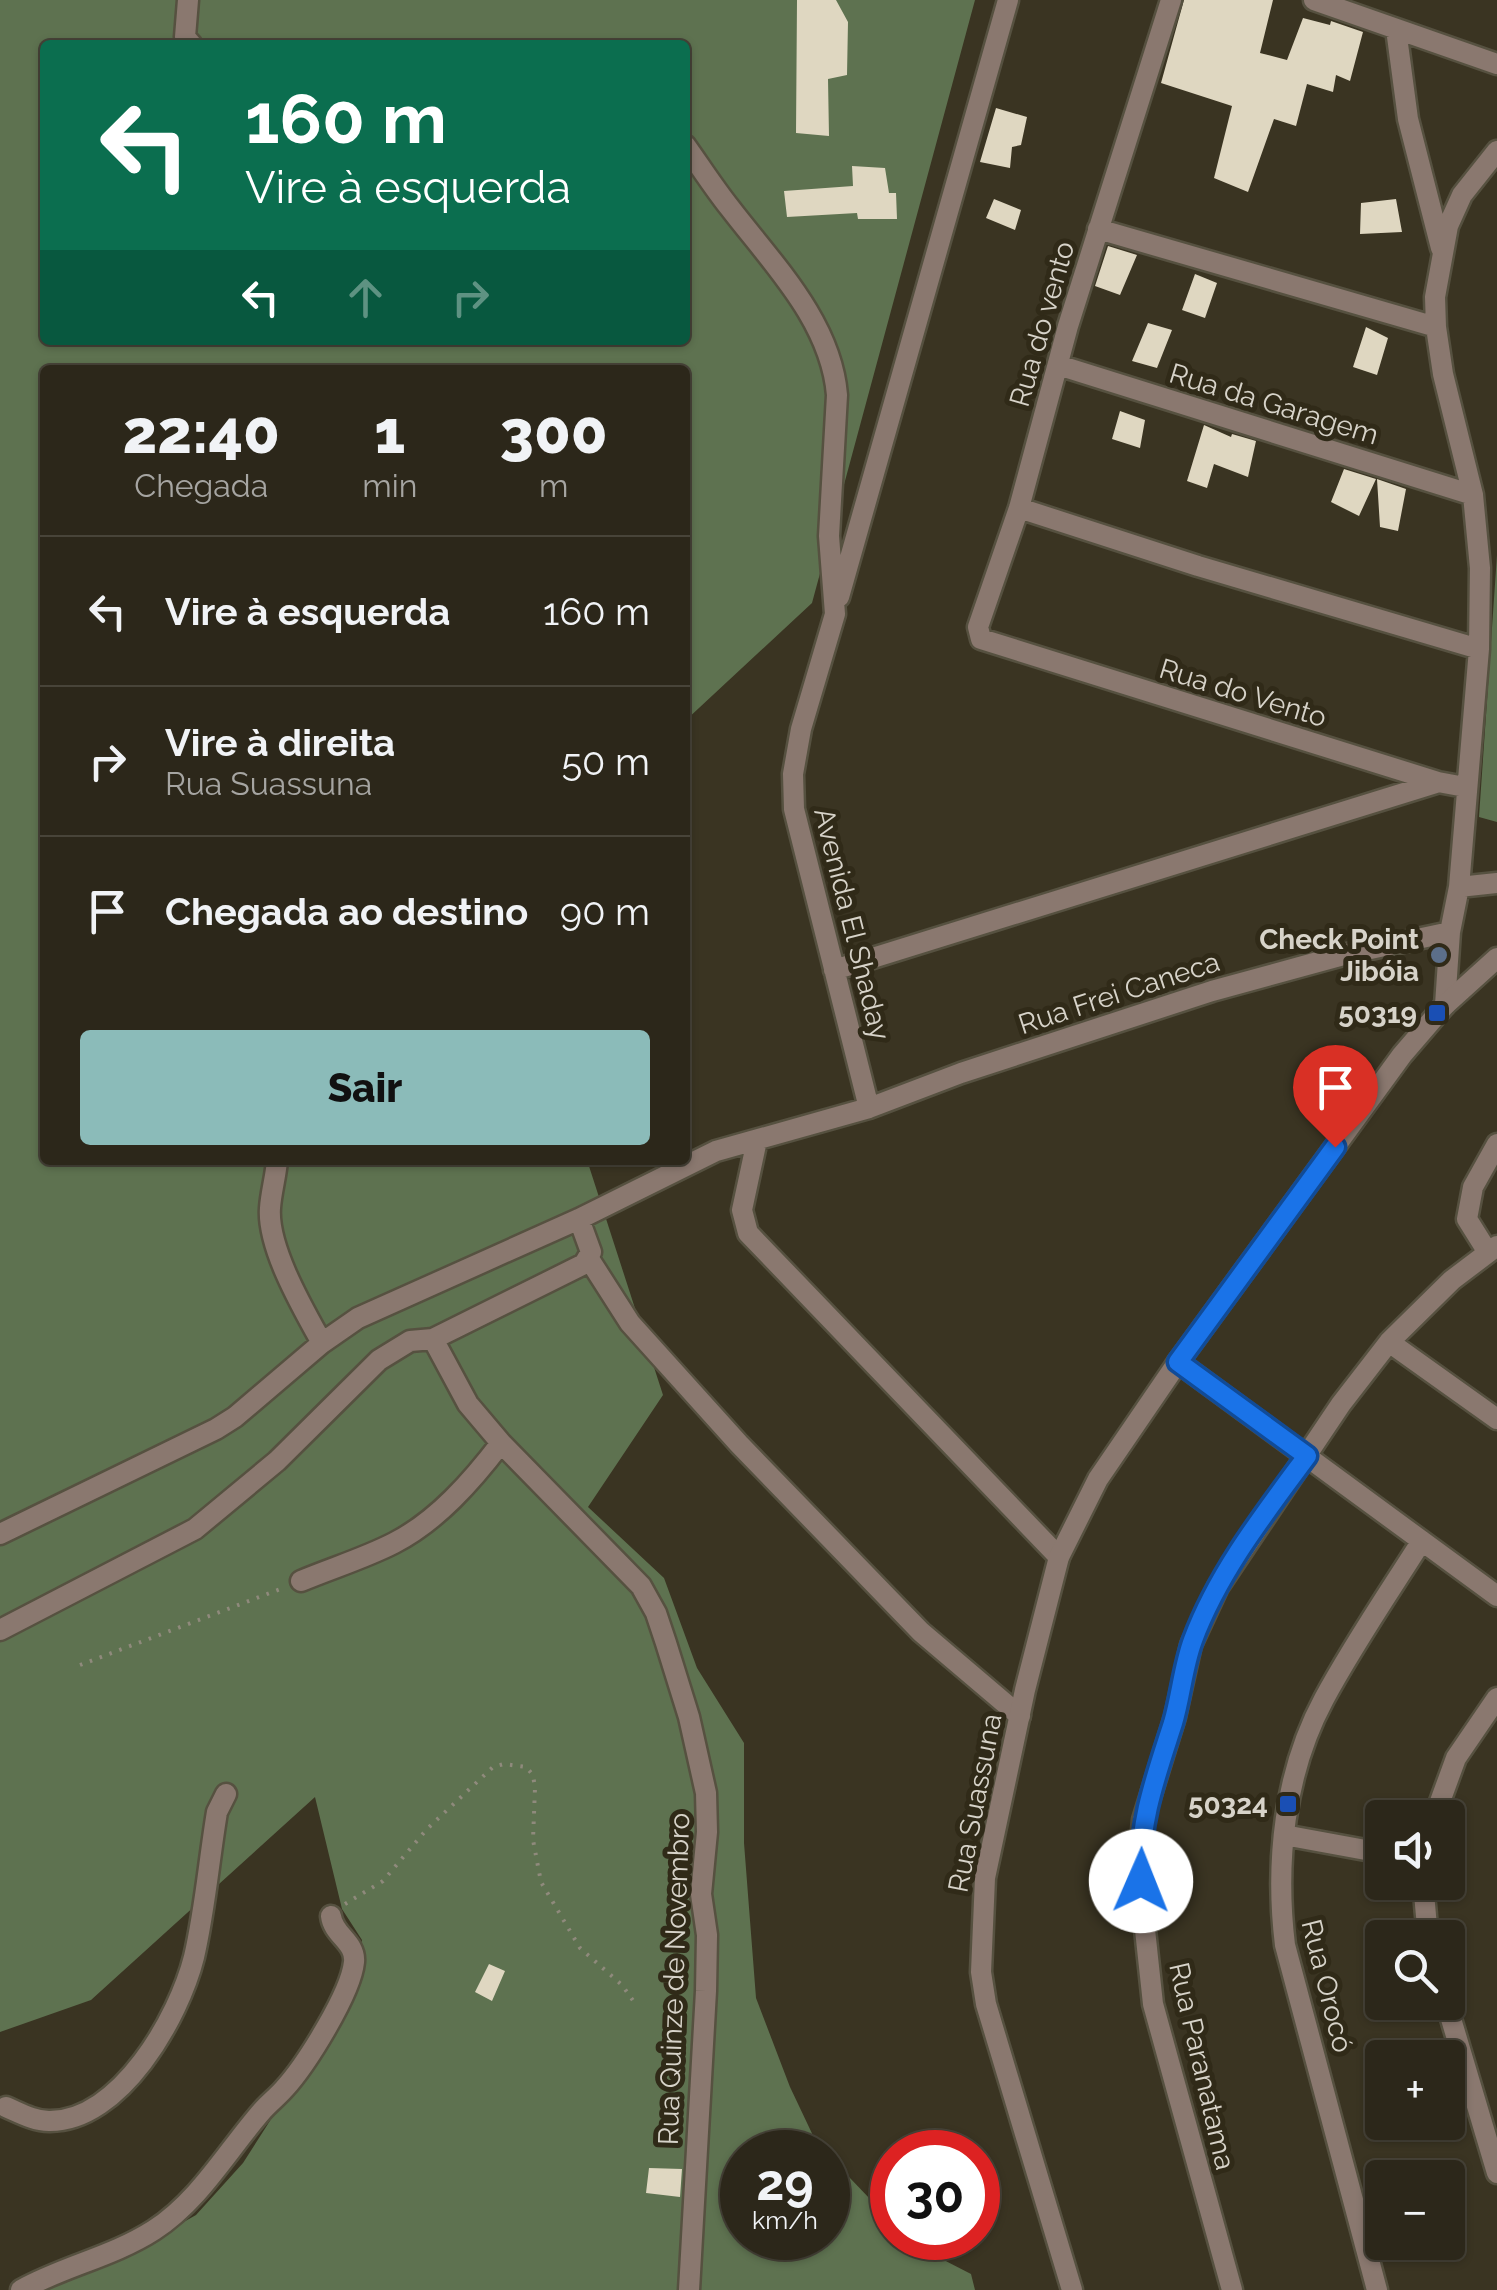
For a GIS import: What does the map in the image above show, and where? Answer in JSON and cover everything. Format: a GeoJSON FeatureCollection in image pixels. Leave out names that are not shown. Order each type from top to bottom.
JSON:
{"type":"FeatureCollection","features":[{"type":"Feature","properties":{"kind":"street"},"geometry":{"type":"LineString","coordinates":[[188,0],[188,40]]}},
{"type":"Feature","properties":{"kind":"street"},"geometry":{"type":"LineString","coordinates":[[835,614],[1008,0]]}},
{"type":"Feature","properties":{"kind":"street","name":"Rua do vento"},"geometry":{"type":"LineString","coordinates":[[1004,649],[982,639],[978,627],[1019,508],[1098,229],[1171,0]]}},
{"type":"Feature","properties":{"kind":"street"},"geometry":{"type":"LineString","coordinates":[[1314,0],[1497,64]]}},
{"type":"Feature","properties":{"kind":"street"},"geometry":{"type":"LineString","coordinates":[[1396,29],[1408,118],[1441,250]]}},
{"type":"Feature","properties":{"kind":"street"},"geometry":{"type":"LineString","coordinates":[[1444,1005],[1450,932],[1459,887],[1480,649],[1480,568],[1474,495],[1443,374],[1436,327],[1441,250],[1448,226],[1462,195],[1497,151]]}},
{"type":"Feature","properties":{"kind":"street","name":"Avenida El Shaday"},"geometry":{"type":"LineString","coordinates":[[690,152],[716,191],[780,269],[810,318],[836,373],[830,536],[835,614],[801,729],[793,774],[794,808],[869,1108]]}},
{"type":"Feature","properties":{"kind":"street","name":"Rua do Vento"},"geometry":{"type":"LineString","coordinates":[[1098,229],[1436,327]]}},
{"type":"Feature","properties":{"kind":"street","name":"Rua da Garagem"},"geometry":{"type":"LineString","coordinates":[[1058,365],[1474,495]]}},
{"type":"Feature","properties":{"kind":"street"},"geometry":{"type":"LineString","coordinates":[[1019,508],[1198,566],[1480,649]]}},
{"type":"Feature","properties":{"kind":"street","name":"Rua do Vento"},"geometry":{"type":"LineString","coordinates":[[1004,649],[1465,787]]}},
{"type":"Feature","properties":{"kind":"street"},"geometry":{"type":"LineString","coordinates":[[834,970],[1438,782]]}},
{"type":"Feature","properties":{"kind":"street"},"geometry":{"type":"LineString","coordinates":[[1459,887],[1497,883]]}},
{"type":"Feature","properties":{"kind":"street","name":"Rua Frei Caneca"},"geometry":{"type":"LineString","coordinates":[[690,1164],[716,1151],[869,1108],[961,1073],[1212,991],[1348,954],[1450,932]]}},
{"type":"Feature","properties":{"kind":"street","name":"Rua Suassuna"},"geometry":{"type":"LineString","coordinates":[[1072,2290],[986,2004],[981,1972],[985,1878],[1059,1557],[1098,1480],[1178,1362],[1402,1055],[1444,1005],[1497,958]]}},
{"type":"Feature","properties":{"kind":"street"},"geometry":{"type":"LineString","coordinates":[[757,1140],[742,1210],[748,1232],[1059,1557]]}},
{"type":"Feature","properties":{"kind":"street"},"geometry":{"type":"LineString","coordinates":[[1492,1248],[1466,1219],[1473,1187],[1497,1144]]}},
{"type":"Feature","properties":{"kind":"street"},"geometry":{"type":"LineString","coordinates":[[276,1165],[270,1210],[275,1236],[288,1280],[322,1342]]}},
{"type":"Feature","properties":{"kind":"street","name":"Rua Frei Caneca"},"geometry":{"type":"LineString","coordinates":[[6,1531],[235,1417],[322,1342],[358,1318],[579,1219],[688,1165]]}},
{"type":"Feature","properties":{"kind":"street"},"geometry":{"type":"LineString","coordinates":[[579,1219],[590,1248],[589,1260],[630,1322],[739,1444],[921,1632],[1020,1716]]}},
{"type":"Feature","properties":{"kind":"street","name":"Rua Paranatama"},"geometry":{"type":"LineString","coordinates":[[1232,2290],[1153,2004],[1140,1850],[1143,1820],[1201,1621],[1252,1534],[1341,1404],[1389,1342],[1415,1314],[1492,1248]]}},
{"type":"Feature","properties":{"kind":"street"},"geometry":{"type":"LineString","coordinates":[[0,1630],[195,1529],[277,1461],[379,1360],[410,1340],[433,1339],[589,1260]]}},
{"type":"Feature","properties":{"kind":"street","name":"Rua Quinze de Novembro"},"geometry":{"type":"LineString","coordinates":[[433,1339],[468,1404],[500,1443],[640,1586],[656,1613],[698,1758],[706,1794],[708,1832],[701,1894],[707,1935],[689,2290]]}},
{"type":"Feature","properties":{"kind":"street"},"geometry":{"type":"LineString","coordinates":[[1389,1342],[1497,1418]]}},
{"type":"Feature","properties":{"kind":"street"},"geometry":{"type":"LineString","coordinates":[[1178,1362],[1497,1596]]}},
{"type":"Feature","properties":{"kind":"street"},"geometry":{"type":"LineString","coordinates":[[301,1581],[393,1544],[424,1525],[481,1469],[500,1443]]}},
{"type":"Feature","properties":{"kind":"street","name":"Rua Orocó"},"geometry":{"type":"LineString","coordinates":[[1376,2290],[1285,1945],[1279,1894],[1295,1774],[1323,1700],[1421,1542]]}},
{"type":"Feature","properties":{"kind":"street"},"geometry":{"type":"LineString","coordinates":[[1441,1800],[1456,1758],[1497,1698]]}},
{"type":"Feature","properties":{"kind":"street"},"geometry":{"type":"LineString","coordinates":[[2,2107],[50,2122],[88,2112],[106,2101],[130,2077],[164,2030],[194,1958],[217,1812],[226,1794]]}},
{"type":"Feature","properties":{"kind":"street"},"geometry":{"type":"LineString","coordinates":[[1284,1834],[1365,1850]]}},
{"type":"Feature","properties":{"kind":"street"},"geometry":{"type":"LineString","coordinates":[[21,2290],[48,2276],[117,2252],[160,2226],[207,2182],[262,2110],[286,2088],[318,2040],[354,1965],[354,1952],[334,1928],[331,1916]]}},
{"type":"Feature","properties":{"kind":"street"},"geometry":{"type":"LineString","coordinates":[[1451,2020],[1497,2173]]}},
{"type":"Feature","properties":{"kind":"path"},"geometry":{"type":"LineString","coordinates":[[80,1665],[301,1581]]}},
{"type":"Feature","properties":{"kind":"path"},"geometry":{"type":"LineString","coordinates":[[331,1916],[335,1909],[384,1881],[428,1829],[493,1767],[526,1767],[533,1775],[535,1788],[533,1840],[541,1882],[580,1948],[622,1984],[634,2002]]}},
{"type":"Feature","properties":{"kind":"green space"},"geometry":{"type":"Polygon","coordinates":[[[0,0],[975,0],[812,603],[690,716],[690,365],[40,365],[40,1165],[589,1165],[663,1395],[588,1507],[664,1578],[697,1668],[744,1743],[744,1843],[756,1998],[810,2130],[720,2130],[720,2260],[850,2260],[850,2178],[870,2199],[870,2260],[944,2260],[971,2274],[975,2290],[45,2290],[102,2268],[196,2215],[243,2163],[305,2066],[347,2012],[362,1940],[342,1909],[315,1797],[91,2000],[0,2032],[0,0]]]}},
{"type":"Feature","properties":{"kind":"green space"},"geometry":{"type":"Polygon","coordinates":[[[1497,555],[1497,822],[1479,817],[1497,555]]]}},
{"type":"Feature","properties":{"kind":"building"},"geometry":{"type":"Polygon","coordinates":[[[797,0],[836,0],[848,22],[847,75],[828,79],[829,136],[796,133],[797,0]]]}},
{"type":"Feature","properties":{"kind":"building"},"geometry":{"type":"Polygon","coordinates":[[[1184,0],[1273,0],[1260,53],[1287,60],[1303,18],[1330,25],[1331,21],[1363,32],[1350,81],[1336,75],[1333,92],[1307,84],[1296,126],[1274,119],[1248,192],[1214,178],[1232,106],[1161,83],[1184,0]]]}},
{"type":"Feature","properties":{"kind":"building"},"geometry":{"type":"Polygon","coordinates":[[[996,108],[1027,117],[1021,145],[1012,147],[1010,168],[980,162],[996,108]]]}},
{"type":"Feature","properties":{"kind":"building"},"geometry":{"type":"Polygon","coordinates":[[[852,166],[885,168],[889,193],[896,193],[897,219],[858,219],[857,213],[787,217],[784,191],[853,186],[852,166]]]}},
{"type":"Feature","properties":{"kind":"building"},"geometry":{"type":"Polygon","coordinates":[[[994,199],[1021,210],[1015,230],[986,218],[994,199]]]}},
{"type":"Feature","properties":{"kind":"building"},"geometry":{"type":"Polygon","coordinates":[[[1396,199],[1402,232],[1360,234],[1361,203],[1396,199]]]}},
{"type":"Feature","properties":{"kind":"building"},"geometry":{"type":"Polygon","coordinates":[[[1108,246],[1137,255],[1120,295],[1095,286],[1108,246]]]}},
{"type":"Feature","properties":{"kind":"building"},"geometry":{"type":"Polygon","coordinates":[[[1195,274],[1217,283],[1205,318],[1182,310],[1195,274]]]}},
{"type":"Feature","properties":{"kind":"building"},"geometry":{"type":"Polygon","coordinates":[[[1148,323],[1172,330],[1157,368],[1132,361],[1148,323]]]}},
{"type":"Feature","properties":{"kind":"building"},"geometry":{"type":"Polygon","coordinates":[[[1366,327],[1388,338],[1377,375],[1353,367],[1366,327]]]}},
{"type":"Feature","properties":{"kind":"building"},"geometry":{"type":"Polygon","coordinates":[[[1120,411],[1145,420],[1140,448],[1112,439],[1120,411]]]}},
{"type":"Feature","properties":{"kind":"building"},"geometry":{"type":"Polygon","coordinates":[[[1204,425],[1231,437],[1232,434],[1256,441],[1248,477],[1214,464],[1207,488],[1187,481],[1204,425]]]}},
{"type":"Feature","properties":{"kind":"building"},"geometry":{"type":"Polygon","coordinates":[[[1344,469],[1376,479],[1359,516],[1331,502],[1344,469]]]}},
{"type":"Feature","properties":{"kind":"building"},"geometry":{"type":"Polygon","coordinates":[[[1377,479],[1406,489],[1398,531],[1380,527],[1377,479]]]}},
{"type":"Feature","properties":{"kind":"building"},"geometry":{"type":"Polygon","coordinates":[[[489,1964],[505,1971],[492,2001],[475,1992],[489,1964]]]}},
{"type":"Feature","properties":{"kind":"building"},"geometry":{"type":"Polygon","coordinates":[[[649,2168],[682,2169],[680,2197],[646,2193],[649,2168]]]}},
{"type":"Feature","properties":{"kind":"place","name":"Check Point Jibóia"},"geometry":{"type":"Point","coordinates":[1439,955]}},
{"type":"Feature","properties":{"kind":"place","name":"50319"},"geometry":{"type":"Point","coordinates":[1437,1013]}},
{"type":"Feature","properties":{"kind":"place","name":"50324"},"geometry":{"type":"Point","coordinates":[1288,1804]}},
{"type":"Feature","properties":{"kind":"route"},"geometry":{"type":"LineString","coordinates":[[1141,1881],[1143,1820],[1191,1645],[1218,1587],[1307,1456],[1178,1362],[1335,1147]]}}]}
